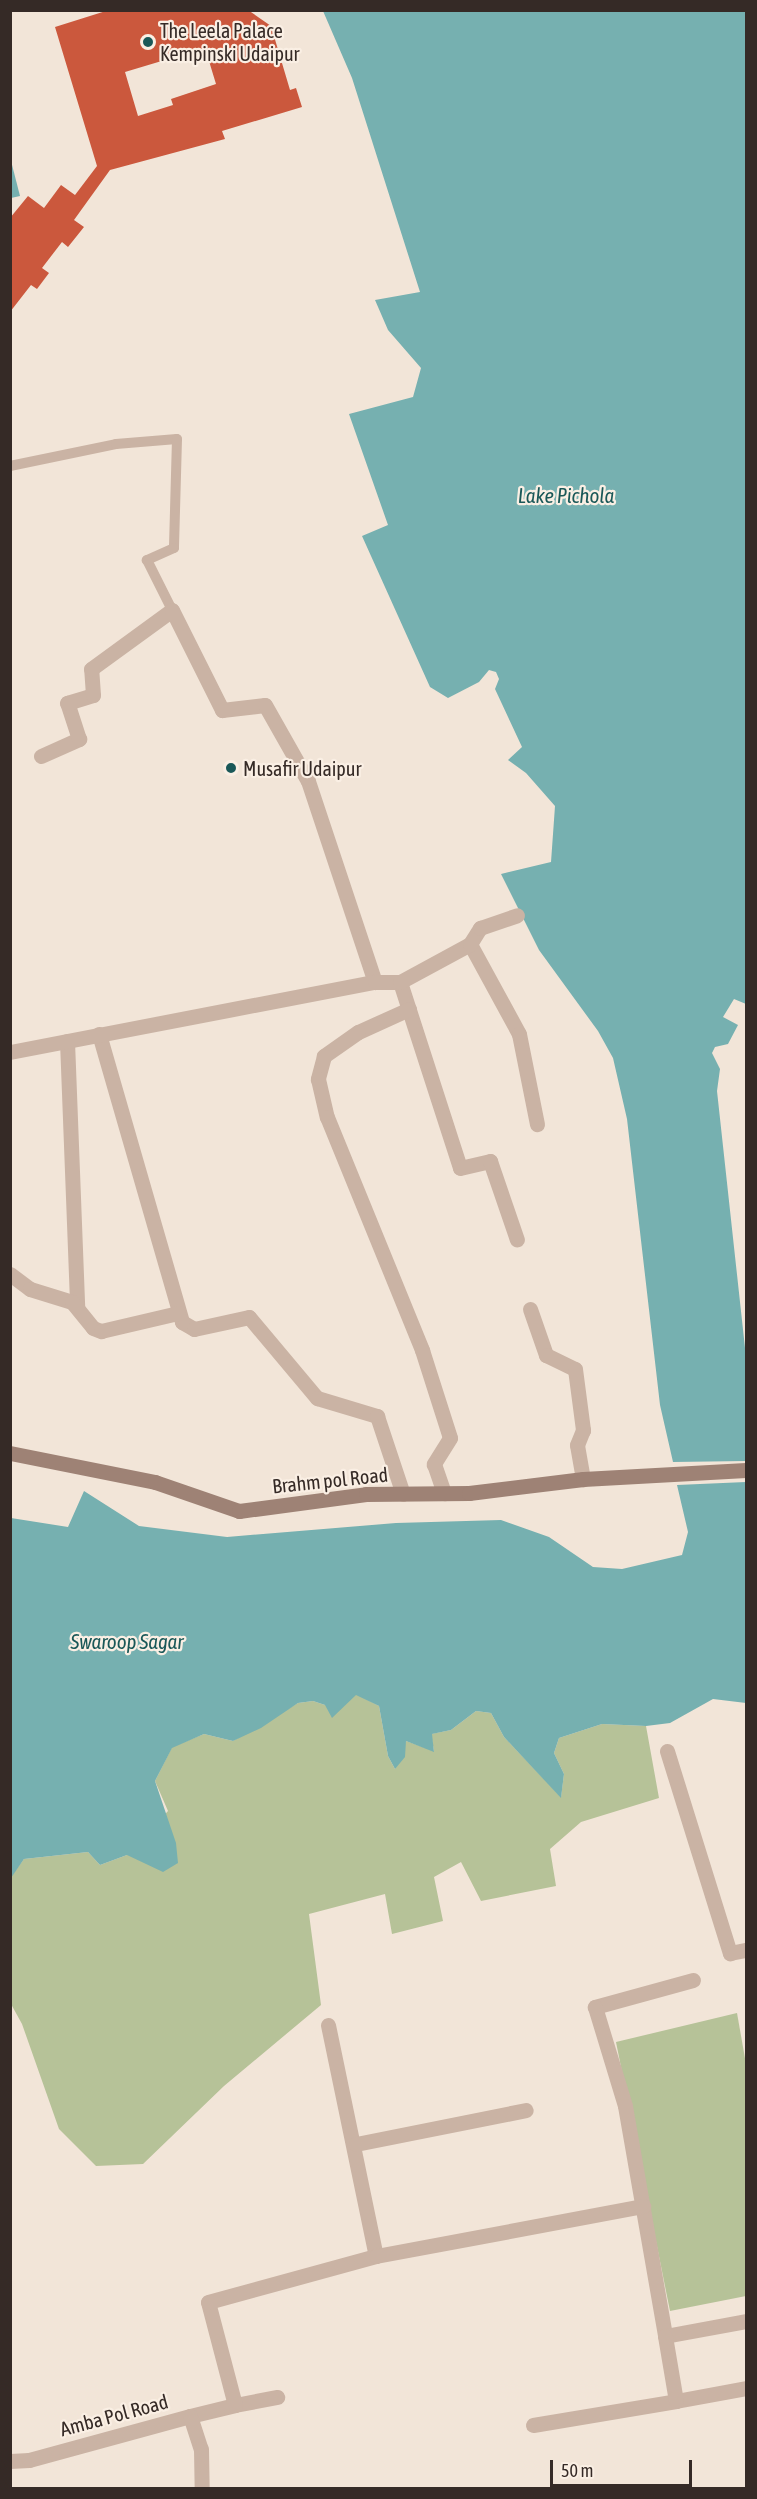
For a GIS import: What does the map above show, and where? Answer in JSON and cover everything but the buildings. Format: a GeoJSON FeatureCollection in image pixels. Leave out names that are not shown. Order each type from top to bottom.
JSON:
{"type":"FeatureCollection","features":[{"type":"Feature","properties":{"kind":"street"},"geometry":{"type":"LineString","coordinates":[[41,756],[79,739],[68,702],[93,695],[91,669],[172,610],[222,710],[265,705],[308,781],[375,982]]}},
{"type":"Feature","properties":{"kind":"street"},"geometry":{"type":"LineString","coordinates":[[10,1052],[375,982],[400,982],[470,944],[480,928],[517,915]]}},
{"type":"Feature","properties":{"kind":"street"},"geometry":{"type":"LineString","coordinates":[[470,944],[519,1034],[537,1124]]}},
{"type":"Feature","properties":{"kind":"street"},"geometry":{"type":"LineString","coordinates":[[400,982],[460,1168],[490,1161],[517,1239]]}},
{"type":"Feature","properties":{"kind":"street"},"geometry":{"type":"LineString","coordinates":[[409,1009],[358,1032],[324,1056],[318,1079],[327,1117],[422,1350],[450,1438],[434,1464],[444,1493]]}},
{"type":"Feature","properties":{"kind":"street"},"geometry":{"type":"LineString","coordinates":[[99,1034],[178,1313],[187,1328],[194,1329],[249,1317],[316,1398],[377,1416],[403,1494]]}},
{"type":"Feature","properties":{"kind":"street"},"geometry":{"type":"LineString","coordinates":[[67,1041],[78,1307]]}},
{"type":"Feature","properties":{"kind":"street"},"geometry":{"type":"LineString","coordinates":[[10,1274],[30,1289],[66,1299],[78,1307],[93,1328],[101,1331],[178,1313]]}},
{"type":"Feature","properties":{"kind":"street"},"geometry":{"type":"LineString","coordinates":[[530,1309],[546,1355],[576,1369],[583,1430],[577,1445],[584,1479]]}},
{"type":"Feature","properties":{"kind":"street","name":"Brahm pol Road"},"geometry":{"type":"LineString","coordinates":[[10,1453],[155,1482],[239,1511],[366,1494],[444,1493],[661,1473],[747,1470]]}},
{"type":"Feature","properties":{"kind":"street"},"geometry":{"type":"LineString","coordinates":[[667,1751],[730,1953],[747,1950]]}},
{"type":"Feature","properties":{"kind":"street"},"geometry":{"type":"LineString","coordinates":[[676,2401],[625,2106],[595,2007],[693,1980]]}},
{"type":"Feature","properties":{"kind":"street"},"geometry":{"type":"LineString","coordinates":[[328,2025],[356,2144],[376,2256]]}},
{"type":"Feature","properties":{"kind":"street"},"geometry":{"type":"LineString","coordinates":[[356,2144],[526,2110]]}},
{"type":"Feature","properties":{"kind":"street"},"geometry":{"type":"LineString","coordinates":[[236,2405],[208,2302],[376,2256],[643,2206]]}},
{"type":"Feature","properties":{"kind":"street"},"geometry":{"type":"LineString","coordinates":[[665,2336],[747,2321]]}},
{"type":"Feature","properties":{"kind":"street"},"geometry":{"type":"LineString","coordinates":[[533,2425],[747,2388]]}},
{"type":"Feature","properties":{"kind":"street"},"geometry":{"type":"LineString","coordinates":[[190,2416],[277,2397]]}},
{"type":"Feature","properties":{"kind":"street","name":"Amba Pol Road"},"geometry":{"type":"LineString","coordinates":[[10,2461],[29,2460],[190,2416],[201,2449],[202,2488]]}},
{"type":"Feature","properties":{"kind":"lane"},"geometry":{"type":"LineString","coordinates":[[10,466],[116,444],[177,439],[174,548],[147,560],[172,610]]}},
{"type":"Feature","properties":{"kind":"green space"},"geometry":{"type":"Polygon","coordinates":[[[356,1694],[379,1706],[388,1756],[395,1769],[406,1741],[434,1751],[431,1734],[451,1730],[476,1711],[491,1713],[504,1737],[561,1797],[564,1774],[554,1753],[559,1738],[602,1724],[646,1726],[659,1798],[581,1822],[550,1849],[556,1886],[481,1901],[461,1862],[434,1877],[443,1921],[392,1934],[385,1894],[309,1914],[321,2005],[224,2086],[143,2164],[96,2166],[59,2129],[22,2024],[11,2004],[10,1878],[24,1859],[88,1852],[100,1865],[127,1855],[168,1811],[155,1781],[172,1747],[204,1734],[233,1741],[298,1703],[313,1701],[325,1705],[356,1694]]]}},
{"type":"Feature","properties":{"kind":"green space"},"geometry":{"type":"Polygon","coordinates":[[[737,2013],[746,2064],[746,2296],[670,2311],[616,2042],[737,2013]]]}},
{"type":"Feature","properties":{"kind":"water","name":"Lake Pichola"},"geometry":{"type":"Polygon","coordinates":[[[323,11],[746,11],[746,1004],[734,999],[723,1017],[738,1025],[728,1044],[715,1047],[712,1053],[720,1069],[717,1091],[746,1357],[746,1461],[673,1462],[660,1405],[627,1119],[613,1058],[598,1031],[539,950],[501,874],[551,862],[555,806],[526,773],[508,760],[522,747],[495,689],[499,679],[496,672],[489,670],[479,682],[448,698],[430,687],[362,536],[388,525],[349,414],[413,397],[421,368],[388,330],[375,300],[420,292],[352,78],[323,11]]]}},
{"type":"Feature","properties":{"kind":"water"},"geometry":{"type":"Polygon","coordinates":[[[10,157],[20,196],[11,198],[10,198],[10,157]]]}},
{"type":"Feature","properties":{"kind":"water","name":"Swaroop Sagar"},"geometry":{"type":"Polygon","coordinates":[[[746,1482],[746,1703],[713,1699],[670,1723],[646,1726],[602,1724],[559,1738],[554,1753],[564,1774],[561,1798],[504,1737],[491,1713],[476,1711],[451,1730],[432,1734],[434,1752],[406,1741],[405,1757],[395,1769],[388,1756],[379,1706],[356,1695],[332,1718],[325,1705],[313,1701],[298,1703],[261,1728],[233,1741],[204,1734],[172,1748],[155,1781],[176,1843],[178,1863],[163,1872],[127,1855],[100,1865],[88,1852],[24,1859],[11,1878],[11,1518],[68,1527],[84,1491],[139,1526],[227,1537],[396,1523],[501,1520],[549,1537],[593,1567],[622,1569],[682,1555],[688,1532],[677,1485],[746,1482]]]}},
{"type":"Feature","properties":{"kind":"place","name":"The Leela Palace Kempinski Udaipur"},"geometry":{"type":"Point","coordinates":[148,42]}},
{"type":"Feature","properties":{"kind":"place","name":"Musafir Udaipur"},"geometry":{"type":"Point","coordinates":[231,768]}}]}
